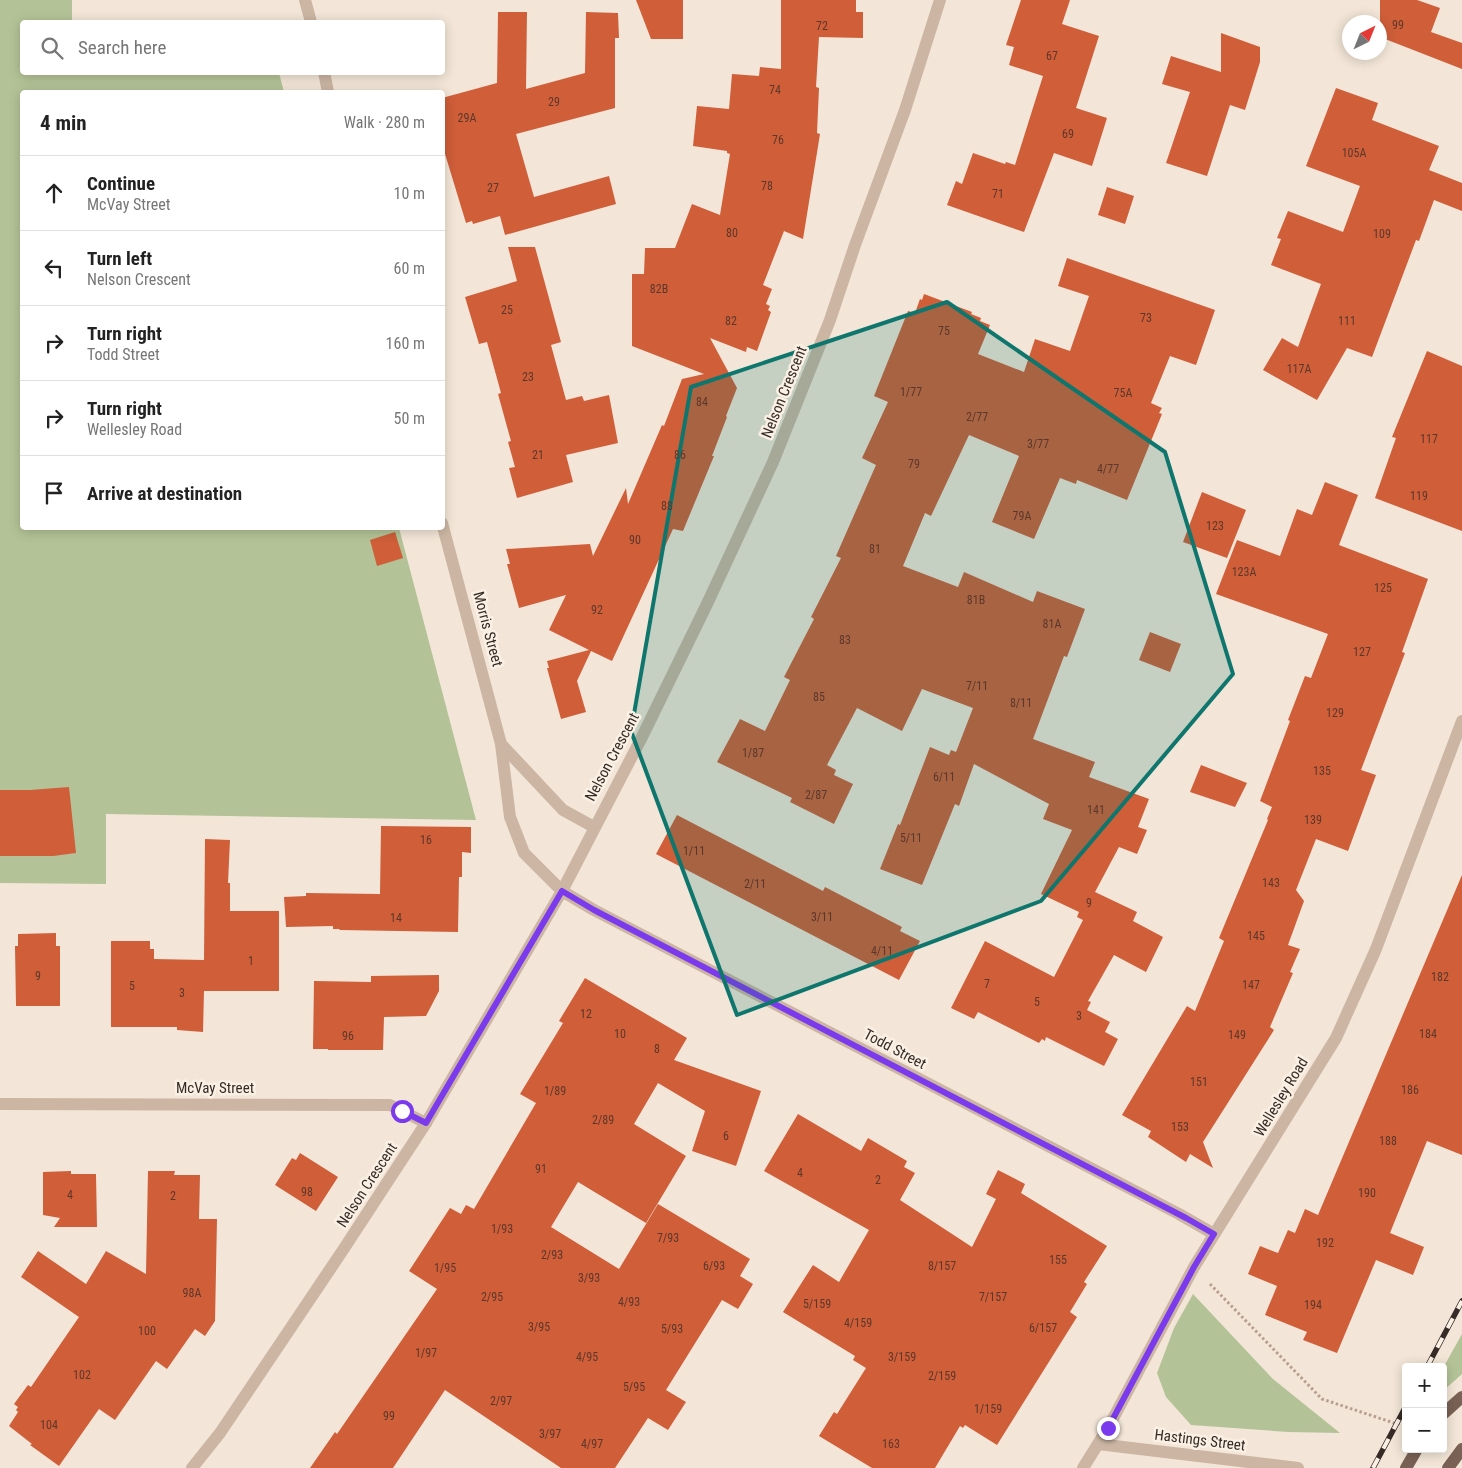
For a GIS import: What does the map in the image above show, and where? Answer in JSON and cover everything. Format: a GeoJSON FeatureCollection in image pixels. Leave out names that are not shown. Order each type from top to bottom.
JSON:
{"type":"FeatureCollection","features":[{"type":"Feature","properties":{"kind":"main road"},"geometry":{"type":"LineString","coordinates":[[1447,1410],[1462,1397]]}},
{"type":"Feature","properties":{"kind":"main road"},"geometry":{"type":"LineString","coordinates":[[1448,1468],[1462,1449]]}},
{"type":"Feature","properties":{"kind":"main road"},"geometry":{"type":"LineString","coordinates":[[1406,1468],[1415,1453]]}},
{"type":"Feature","properties":{"kind":"street"},"geometry":{"type":"LineString","coordinates":[[305,0],[310,20]]}},
{"type":"Feature","properties":{"kind":"street","name":"Nelson Crescent"},"geometry":{"type":"LineString","coordinates":[[192,1468],[241,1401],[426,1123],[562,891],[641,739],[707,604],[773,462],[830,320],[855,246],[906,110],[940,0]]}},
{"type":"Feature","properties":{"kind":"street"},"geometry":{"type":"LineString","coordinates":[[325,75],[328,90]]}},
{"type":"Feature","properties":{"kind":"street","name":"Morris Street"},"geometry":{"type":"LineString","coordinates":[[444,530],[501,744],[510,817],[524,853],[562,891]]}},
{"type":"Feature","properties":{"kind":"street","name":"Wellesley Road"},"geometry":{"type":"LineString","coordinates":[[1083,1468],[1098,1444],[1194,1267],[1331,1046],[1376,949],[1462,721]]}},
{"type":"Feature","properties":{"kind":"street","name":"Morris Street"},"geometry":{"type":"LineString","coordinates":[[501,744],[563,810],[594,827]]}},
{"type":"Feature","properties":{"kind":"street","name":"Todd Street"},"geometry":{"type":"LineString","coordinates":[[562,891],[603,915],[1214,1234]]}},
{"type":"Feature","properties":{"kind":"street","name":"McVay Street"},"geometry":{"type":"LineString","coordinates":[[0,1104],[390,1105],[426,1123]]}},
{"type":"Feature","properties":{"kind":"street","name":"Hastings Street"},"geometry":{"type":"LineString","coordinates":[[1098,1444],[1298,1468]]}},
{"type":"Feature","properties":{"kind":"path"},"geometry":{"type":"LineString","coordinates":[[1194,1267],[1322,1399],[1396,1424],[1402,1423]]}},
{"type":"Feature","properties":{"kind":"highlighted area"},"geometry":{"type":"Polygon","coordinates":[[[947,302],[1165,452],[1233,674],[1041,901],[737,1015],[631,731],[691,387],[947,302]]]}},
{"type":"Feature","properties":{"kind":"green space"},"geometry":{"type":"Polygon","coordinates":[[[0,0],[72,0],[72,20],[20,20],[20,75],[280,75],[283,90],[20,90],[20,530],[400,530],[476,820],[106,814],[106,884],[0,883],[0,0]]]}},
{"type":"Feature","properties":{"kind":"green space"},"geometry":{"type":"Polygon","coordinates":[[[1193,1294],[1273,1379],[1340,1433],[1288,1432],[1191,1425],[1166,1397],[1157,1373],[1174,1328],[1193,1294]]]}},
{"type":"Feature","properties":{"kind":"green space"},"geometry":{"type":"Polygon","coordinates":[[[1462,1334],[1462,1374],[1447,1387],[1446,1363],[1462,1334]]]}},
{"type":"Feature","properties":{"kind":"building"},"geometry":{"type":"Polygon","coordinates":[[[636,0],[683,0],[683,39],[651,39],[636,0]]]}},
{"type":"Feature","properties":{"kind":"building"},"geometry":{"type":"Polygon","coordinates":[[[781,0],[856,0],[856,12],[863,12],[863,38],[819,37],[816,87],[819,88],[817,133],[820,134],[803,239],[784,231],[763,285],[772,289],[766,304],[770,306],[768,310],[771,312],[757,351],[747,347],[746,352],[710,338],[737,388],[712,456],[714,456],[683,531],[673,529],[612,661],[591,651],[577,681],[586,712],[561,719],[547,668],[549,668],[547,661],[589,650],[549,630],[566,595],[519,608],[507,564],[510,564],[506,549],[590,544],[593,556],[626,488],[628,504],[662,425],[664,426],[682,379],[704,374],[632,346],[632,274],[644,274],[645,248],[675,248],[692,204],[720,215],[730,154],[727,151],[693,146],[697,106],[729,109],[732,74],[759,76],[760,67],[781,69],[781,0]]]}},
{"type":"Feature","properties":{"kind":"building"},"geometry":{"type":"Polygon","coordinates":[[[1021,0],[1070,0],[1062,24],[1099,36],[1076,108],[1107,118],[1092,166],[1054,153],[1024,232],[947,205],[956,181],[962,184],[973,153],[1005,164],[1006,162],[1015,165],[1043,76],[1009,65],[1014,47],[1006,45],[1021,0]]]}},
{"type":"Feature","properties":{"kind":"building"},"geometry":{"type":"Polygon","coordinates":[[[1380,0],[1417,0],[1440,8],[1431,32],[1462,43],[1462,69],[1387,40],[1387,15],[1380,15],[1380,0]]]}},
{"type":"Feature","properties":{"kind":"building"},"geometry":{"type":"Polygon","coordinates":[[[498,12],[527,12],[526,89],[585,73],[586,12],[618,13],[619,38],[615,38],[615,108],[516,134],[534,197],[609,176],[616,204],[505,235],[500,216],[473,224],[472,221],[466,223],[445,154],[445,97],[497,83],[498,12]]]}},
{"type":"Feature","properties":{"kind":"building"},"geometry":{"type":"Polygon","coordinates":[[[1221,33],[1260,47],[1260,62],[1245,110],[1230,105],[1207,176],[1166,163],[1190,92],[1162,84],[1171,56],[1221,72],[1221,33]]]}},
{"type":"Feature","properties":{"kind":"building"},"geometry":{"type":"Polygon","coordinates":[[[1336,88],[1378,103],[1372,120],[1439,146],[1429,170],[1462,183],[1462,211],[1434,200],[1419,241],[1416,240],[1372,357],[1347,348],[1317,400],[1263,370],[1282,338],[1298,347],[1321,284],[1271,265],[1281,239],[1277,238],[1288,211],[1343,232],[1360,186],[1306,166],[1336,88]]]}},
{"type":"Feature","properties":{"kind":"building"},"geometry":{"type":"Polygon","coordinates":[[[1107,187],[1134,196],[1125,224],[1098,215],[1107,187]]]}},
{"type":"Feature","properties":{"kind":"building"},"geometry":{"type":"Polygon","coordinates":[[[508,247],[535,247],[561,342],[551,345],[566,400],[582,396],[584,401],[609,395],[618,443],[566,455],[573,482],[517,498],[509,468],[515,467],[508,442],[511,441],[498,394],[501,393],[487,342],[479,344],[465,297],[517,281],[508,247]]]}},
{"type":"Feature","properties":{"kind":"building"},"geometry":{"type":"Polygon","coordinates":[[[1067,258],[1215,310],[1196,365],[1170,356],[1151,403],[1162,408],[1159,413],[1162,414],[1127,500],[1077,480],[1076,484],[1060,478],[1034,539],[992,522],[1019,456],[969,435],[931,516],[925,513],[903,566],[958,587],[964,572],[1033,602],[1037,591],[1085,609],[1067,657],[1064,656],[1033,739],[1095,762],[1089,777],[1149,799],[1138,827],[1147,830],[1137,854],[1119,847],[1095,892],[1137,912],[1133,921],[1163,937],[1146,972],[1114,955],[1088,1001],[1091,1002],[1087,1010],[1110,1022],[1105,1032],[1118,1039],[1104,1066],[1046,1037],[1045,1041],[1042,1039],[1039,1043],[978,1012],[974,1019],[951,1008],[985,941],[1054,977],[1083,920],[1077,917],[1079,912],[1041,894],[1072,830],[1043,819],[1049,804],[974,764],[959,806],[955,804],[922,885],[880,869],[898,824],[900,825],[930,747],[949,755],[951,750],[956,752],[973,708],[922,689],[902,731],[857,708],[827,765],[836,770],[834,775],[853,784],[834,824],[790,802],[792,798],[717,762],[740,719],[765,731],[790,680],[784,677],[814,619],[811,617],[841,558],[836,556],[876,465],[862,458],[888,402],[874,396],[908,311],[915,313],[924,294],[972,312],[971,314],[981,318],[980,321],[990,325],[978,354],[1024,372],[1035,339],[1070,351],[1089,296],[1058,286],[1067,258]]]}},
{"type":"Feature","properties":{"kind":"building"},"geometry":{"type":"Polygon","coordinates":[[[1427,351],[1462,366],[1462,531],[1375,498],[1396,438],[1392,437],[1427,351]]]}},
{"type":"Feature","properties":{"kind":"building"},"geometry":{"type":"Polygon","coordinates":[[[1325,482],[1358,495],[1339,545],[1428,579],[1402,652],[1405,653],[1361,770],[1376,775],[1348,851],[1316,839],[1296,890],[1304,901],[1288,945],[1300,949],[1290,972],[1293,973],[1270,1027],[1274,1030],[1203,1142],[1213,1168],[1190,1154],[1186,1162],[1148,1137],[1151,1131],[1122,1115],[1187,1006],[1195,1011],[1224,941],[1219,938],[1268,820],[1272,807],[1260,801],[1290,721],[1288,720],[1305,676],[1311,678],[1328,634],[1216,594],[1237,540],[1280,556],[1297,509],[1312,515],[1325,482]]]}},
{"type":"Feature","properties":{"kind":"building"},"geometry":{"type":"Polygon","coordinates":[[[1202,492],[1246,510],[1227,558],[1183,542],[1202,492]]]}},
{"type":"Feature","properties":{"kind":"building"},"geometry":{"type":"Polygon","coordinates":[[[395,532],[403,558],[377,566],[370,540],[395,532]]]}},
{"type":"Feature","properties":{"kind":"building"},"geometry":{"type":"Polygon","coordinates":[[[1150,632],[1181,644],[1170,672],[1139,660],[1150,632]]]}},
{"type":"Feature","properties":{"kind":"building"},"geometry":{"type":"Polygon","coordinates":[[[1201,765],[1247,783],[1235,807],[1190,792],[1201,765]]]}},
{"type":"Feature","properties":{"kind":"building"},"geometry":{"type":"Polygon","coordinates":[[[69,787],[76,853],[53,856],[0,856],[0,790],[69,787]]]}},
{"type":"Feature","properties":{"kind":"building"},"geometry":{"type":"Polygon","coordinates":[[[677,815],[823,891],[825,887],[902,927],[900,931],[920,941],[899,980],[656,854],[677,815]]]}},
{"type":"Feature","properties":{"kind":"building"},"geometry":{"type":"Polygon","coordinates":[[[381,826],[471,827],[471,853],[462,852],[462,877],[459,877],[458,932],[339,930],[333,929],[333,926],[286,927],[284,897],[306,896],[306,893],[380,894],[381,826]]]}},
{"type":"Feature","properties":{"kind":"building"},"geometry":{"type":"Polygon","coordinates":[[[205,839],[230,840],[228,883],[230,883],[230,911],[279,911],[279,991],[204,991],[203,1032],[177,1030],[177,1027],[111,1027],[111,941],[150,941],[150,949],[154,949],[154,959],[204,960],[205,839]]]}},
{"type":"Feature","properties":{"kind":"building"},"geometry":{"type":"Polygon","coordinates":[[[1462,875],[1462,1155],[1427,1141],[1390,1233],[1424,1247],[1413,1275],[1376,1260],[1337,1353],[1303,1340],[1307,1332],[1265,1315],[1277,1286],[1248,1274],[1260,1246],[1278,1253],[1288,1230],[1295,1233],[1305,1209],[1318,1215],[1462,875]]]}},
{"type":"Feature","properties":{"kind":"building"},"geometry":{"type":"Polygon","coordinates":[[[56,933],[56,946],[60,946],[60,1006],[16,1006],[15,946],[18,946],[18,934],[56,933]]]}},
{"type":"Feature","properties":{"kind":"building"},"geometry":{"type":"Polygon","coordinates":[[[439,975],[439,991],[426,1016],[384,1017],[383,1050],[313,1049],[314,981],[371,982],[371,976],[439,975]]]}},
{"type":"Feature","properties":{"kind":"building"},"geometry":{"type":"Polygon","coordinates":[[[585,978],[687,1038],[674,1060],[761,1091],[736,1166],[692,1151],[705,1111],[658,1083],[634,1124],[686,1156],[646,1223],[578,1182],[551,1227],[619,1269],[658,1204],[750,1259],[740,1276],[753,1284],[738,1309],[722,1300],[666,1390],[686,1402],[668,1430],[648,1418],[615,1468],[561,1468],[445,1390],[393,1468],[310,1468],[335,1432],[337,1434],[437,1289],[409,1271],[450,1208],[461,1214],[466,1205],[474,1209],[536,1103],[520,1094],[563,1023],[559,1021],[585,978]]]}},
{"type":"Feature","properties":{"kind":"building"},"geometry":{"type":"Polygon","coordinates":[[[798,1114],[861,1151],[868,1138],[907,1161],[904,1167],[915,1173],[900,1200],[972,1247],[996,1199],[986,1194],[998,1170],[1025,1184],[1021,1193],[1107,1246],[1084,1282],[1087,1284],[1070,1312],[1077,1317],[997,1445],[965,1425],[963,1428],[960,1426],[935,1468],[872,1468],[819,1436],[834,1412],[837,1414],[866,1368],[853,1360],[855,1356],[783,1312],[813,1265],[839,1282],[869,1230],[764,1171],[798,1114]]]}},
{"type":"Feature","properties":{"kind":"building"},"geometry":{"type":"Polygon","coordinates":[[[300,1153],[338,1177],[316,1211],[275,1185],[292,1158],[296,1160],[300,1153]]]}},
{"type":"Feature","properties":{"kind":"building"},"geometry":{"type":"Polygon","coordinates":[[[71,1171],[71,1174],[96,1174],[97,1227],[54,1227],[60,1218],[43,1215],[43,1172],[71,1171]]]}},
{"type":"Feature","properties":{"kind":"building"},"geometry":{"type":"Polygon","coordinates":[[[148,1171],[175,1171],[174,1175],[200,1175],[199,1219],[217,1219],[215,1321],[205,1336],[195,1329],[167,1369],[156,1361],[115,1420],[99,1409],[59,1466],[30,1445],[32,1444],[9,1426],[18,1412],[16,1410],[18,1407],[14,1404],[28,1385],[31,1387],[79,1317],[21,1277],[38,1251],[86,1284],[106,1251],[146,1274],[148,1171]]]}},
{"type":"Feature","properties":{"kind":"railway"},"geometry":{"type":"LineString","coordinates":[[1429,1363],[1462,1301]]}},
{"type":"Feature","properties":{"kind":"railway"},"geometry":{"type":"LineString","coordinates":[[1373,1468],[1405,1408]]}},
{"type":"Feature","properties":{"kind":"route"},"geometry":{"type":"LineString","coordinates":[[402,1111],[426,1123],[562,891],[594,910],[1214,1234],[1194,1267],[1108,1428]]}}]}
